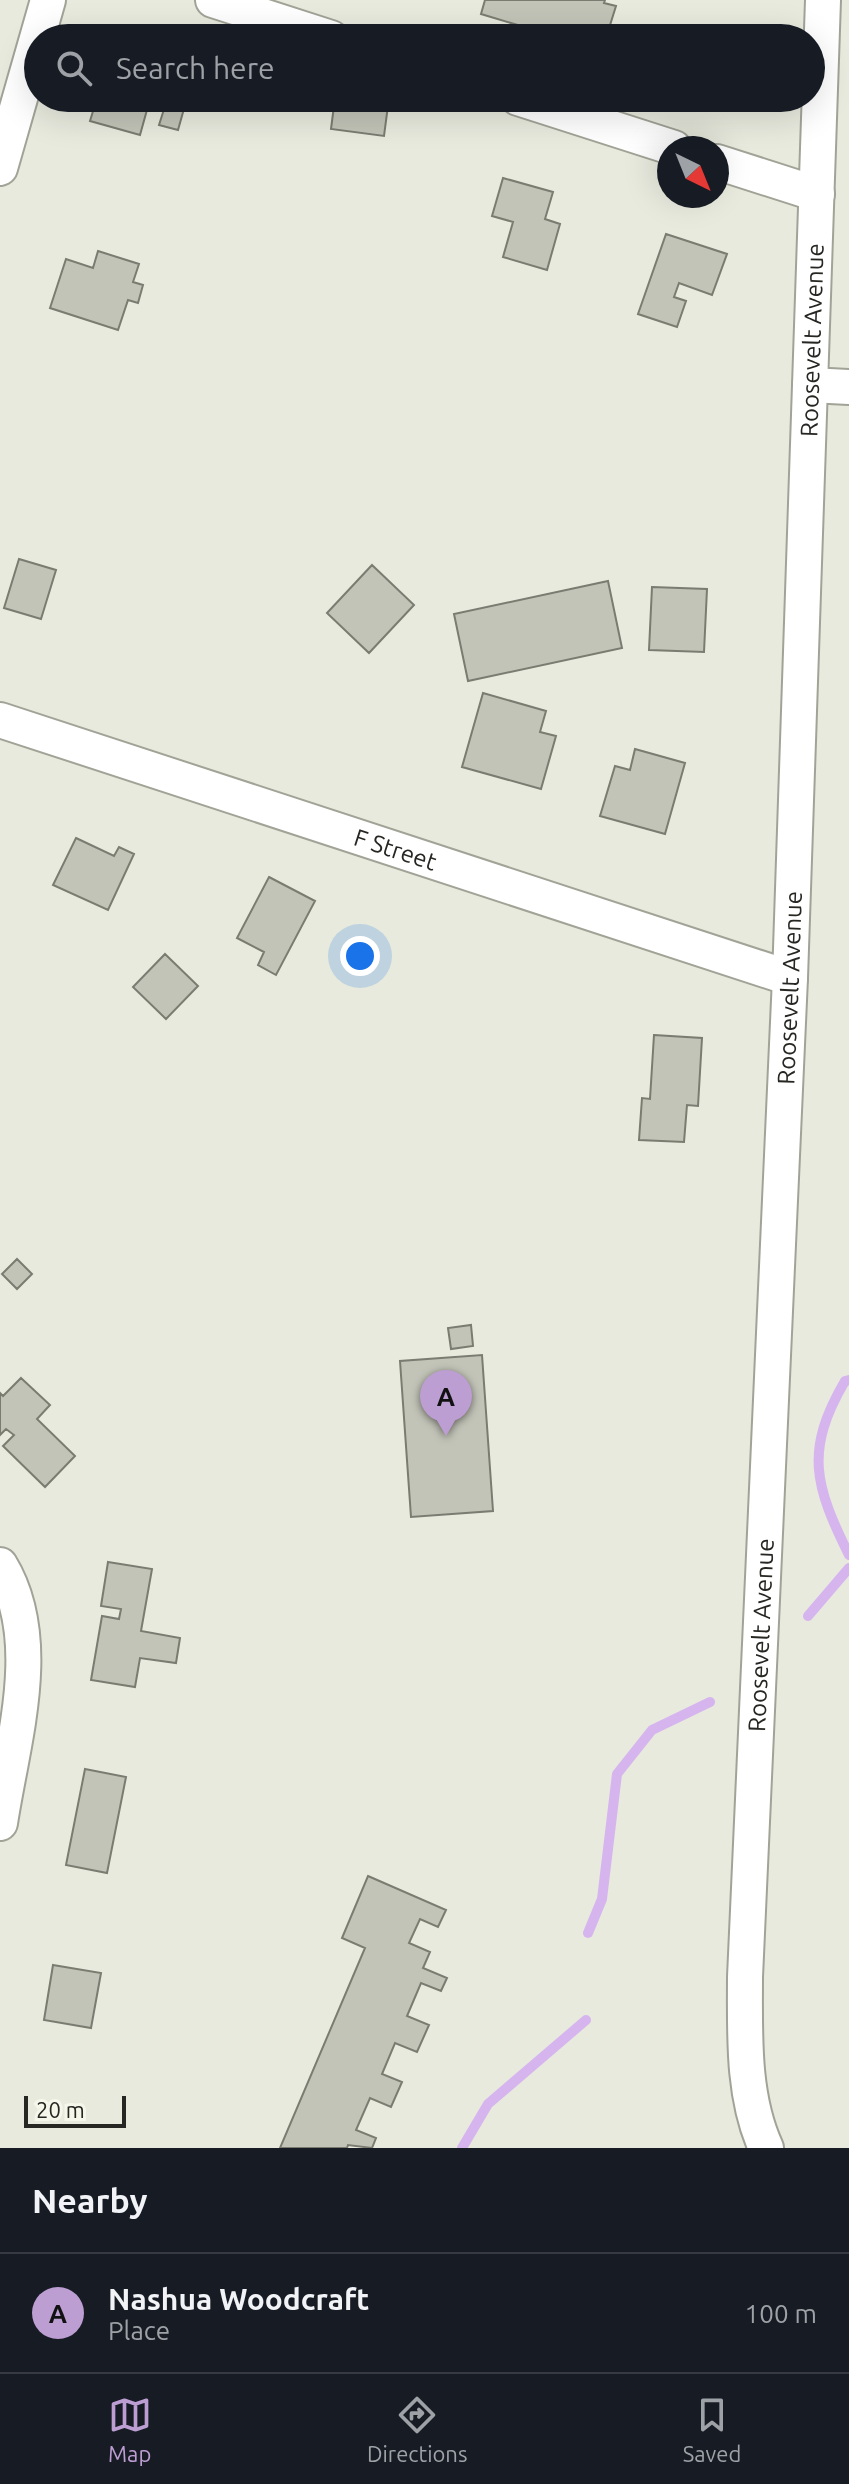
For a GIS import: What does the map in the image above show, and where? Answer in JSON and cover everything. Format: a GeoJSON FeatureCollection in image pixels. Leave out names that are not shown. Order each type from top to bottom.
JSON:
{"type":"FeatureCollection","features":[{"type":"Feature","properties":{"kind":"street"},"geometry":{"type":"LineString","coordinates":[[41,24],[48,0]]}},
{"type":"Feature","properties":{"kind":"street"},"geometry":{"type":"LineString","coordinates":[[213,0],[288,24]]}},
{"type":"Feature","properties":{"kind":"street","name":"Roosevelt Avenue"},"geometry":{"type":"LineString","coordinates":[[822,24],[823,0]]}},
{"type":"Feature","properties":{"kind":"street"},"geometry":{"type":"LineString","coordinates":[[0,168],[24,84]]}},
{"type":"Feature","properties":{"kind":"street"},"geometry":{"type":"LineString","coordinates":[[562,112],[657,143]]}},
{"type":"Feature","properties":{"kind":"street","name":"Roosevelt Avenue"},"geometry":{"type":"LineString","coordinates":[[766,2148],[760,2135],[745,2054],[745,1977],[790,978],[820,112]]}},
{"type":"Feature","properties":{"kind":"street"},"geometry":{"type":"LineString","coordinates":[[729,166],[817,194]]}},
{"type":"Feature","properties":{"kind":"street"},"geometry":{"type":"LineString","coordinates":[[810,385],[849,387]]}},
{"type":"Feature","properties":{"kind":"street","name":"F Street"},"geometry":{"type":"LineString","coordinates":[[0,720],[790,978]]}},
{"type":"Feature","properties":{"kind":"street"},"geometry":{"type":"LineString","coordinates":[[0,1565],[19,1617],[23,1664],[0,1823]]}},
{"type":"Feature","properties":{"kind":"building"},"geometry":{"type":"Polygon","coordinates":[[[485,0],[605,0],[604,3],[616,6],[610,24],[514,24],[481,14],[485,0]]]}},
{"type":"Feature","properties":{"kind":"building"},"geometry":{"type":"Polygon","coordinates":[[[93,112],[146,112],[140,135],[90,121],[93,112]]]}},
{"type":"Feature","properties":{"kind":"building"},"geometry":{"type":"Polygon","coordinates":[[[163,112],[183,112],[178,130],[159,125],[163,112]]]}},
{"type":"Feature","properties":{"kind":"building"},"geometry":{"type":"Polygon","coordinates":[[[333,112],[387,112],[384,136],[331,129],[333,112]]]}},
{"type":"Feature","properties":{"kind":"building"},"geometry":{"type":"Polygon","coordinates":[[[503,178],[553,192],[545,219],[560,224],[547,270],[503,257],[513,222],[492,216],[503,178]]]}},
{"type":"Feature","properties":{"kind":"building"},"geometry":{"type":"Polygon","coordinates":[[[666,234],[727,254],[712,295],[679,283],[674,297],[686,301],[677,327],[638,314],[666,234]]]}},
{"type":"Feature","properties":{"kind":"building"},"geometry":{"type":"Polygon","coordinates":[[[98,251],[139,264],[133,282],[143,285],[138,303],[128,300],[118,330],[50,308],[66,259],[93,268],[98,251]]]}},
{"type":"Feature","properties":{"kind":"building"},"geometry":{"type":"Polygon","coordinates":[[[19,559],[56,570],[41,619],[4,608],[19,559]]]}},
{"type":"Feature","properties":{"kind":"building"},"geometry":{"type":"Polygon","coordinates":[[[372,565],[414,605],[369,653],[327,613],[372,565]]]}},
{"type":"Feature","properties":{"kind":"building"},"geometry":{"type":"Polygon","coordinates":[[[608,581],[622,648],[468,681],[454,614],[608,581]]]}},
{"type":"Feature","properties":{"kind":"building"},"geometry":{"type":"Polygon","coordinates":[[[652,587],[707,589],[704,652],[649,650],[652,587]]]}},
{"type":"Feature","properties":{"kind":"building"},"geometry":{"type":"Polygon","coordinates":[[[483,693],[546,711],[540,732],[556,736],[541,789],[462,767],[483,693]]]}},
{"type":"Feature","properties":{"kind":"building"},"geometry":{"type":"Polygon","coordinates":[[[635,749],[685,763],[665,834],[600,816],[615,766],[630,770],[635,749]]]}},
{"type":"Feature","properties":{"kind":"building"},"geometry":{"type":"Polygon","coordinates":[[[76,838],[114,856],[119,847],[134,854],[108,910],[53,885],[76,838]]]}},
{"type":"Feature","properties":{"kind":"building"},"geometry":{"type":"Polygon","coordinates":[[[269,877],[315,901],[276,975],[258,965],[264,952],[237,938],[269,877]]]}},
{"type":"Feature","properties":{"kind":"building"},"geometry":{"type":"Polygon","coordinates":[[[165,954],[198,986],[166,1019],[133,987],[165,954]]]}},
{"type":"Feature","properties":{"kind":"building"},"geometry":{"type":"Polygon","coordinates":[[[654,1035],[702,1038],[698,1106],[687,1105],[684,1142],[639,1140],[642,1098],[650,1099],[654,1035]]]}},
{"type":"Feature","properties":{"kind":"building"},"geometry":{"type":"Polygon","coordinates":[[[17,1259],[32,1274],[17,1289],[2,1274],[17,1259]]]}},
{"type":"Feature","properties":{"kind":"building"},"geometry":{"type":"Polygon","coordinates":[[[471,1325],[473,1346],[451,1349],[448,1328],[471,1325]]]}},
{"type":"Feature","properties":{"kind":"building"},"geometry":{"type":"Polygon","coordinates":[[[482,1355],[493,1511],[411,1517],[400,1361],[482,1355]]]}},
{"type":"Feature","properties":{"kind":"building"},"geometry":{"type":"Polygon","coordinates":[[[21,1378],[50,1405],[37,1419],[75,1456],[45,1487],[3,1446],[14,1435],[6,1429],[0,1435],[0,1393],[3,1396],[21,1378]]]}},
{"type":"Feature","properties":{"kind":"building"},"geometry":{"type":"Polygon","coordinates":[[[108,1562],[152,1569],[141,1631],[180,1638],[176,1663],[140,1658],[135,1687],[91,1680],[102,1616],[119,1619],[121,1609],[101,1606],[108,1562]]]}},
{"type":"Feature","properties":{"kind":"building"},"geometry":{"type":"Polygon","coordinates":[[[85,1769],[126,1777],[107,1873],[66,1865],[85,1769]]]}},
{"type":"Feature","properties":{"kind":"building"},"geometry":{"type":"Polygon","coordinates":[[[368,1876],[446,1910],[438,1927],[420,1919],[409,1943],[430,1952],[423,1968],[447,1978],[441,1991],[421,1983],[407,2016],[429,2025],[417,2052],[395,2043],[382,2074],[402,2082],[391,2107],[370,2098],[356,2130],[376,2138],[372,2148],[348,2145],[347,2148],[280,2148],[365,1948],[342,1938],[368,1876]]]}},
{"type":"Feature","properties":{"kind":"building"},"geometry":{"type":"Polygon","coordinates":[[[53,1965],[101,1973],[91,2028],[44,2020],[53,1965]]]}},
{"type":"Feature","properties":{"kind":"waterway"},"geometry":{"type":"LineString","coordinates":[[849,1380],[845,1381],[832,1406],[819,1449],[822,1488],[849,1555]]}},
{"type":"Feature","properties":{"kind":"waterway"},"geometry":{"type":"LineString","coordinates":[[808,1616],[849,1568]]}},
{"type":"Feature","properties":{"kind":"waterway"},"geometry":{"type":"LineString","coordinates":[[588,1933],[602,1899],[617,1774],[652,1730],[710,1702]]}},
{"type":"Feature","properties":{"kind":"waterway"},"geometry":{"type":"LineString","coordinates":[[462,2148],[488,2104],[586,2020]]}},
{"type":"Feature","properties":{"kind":"place","name":"Nashua Woodcraft"},"geometry":{"type":"Point","coordinates":[446,1436]}}]}
